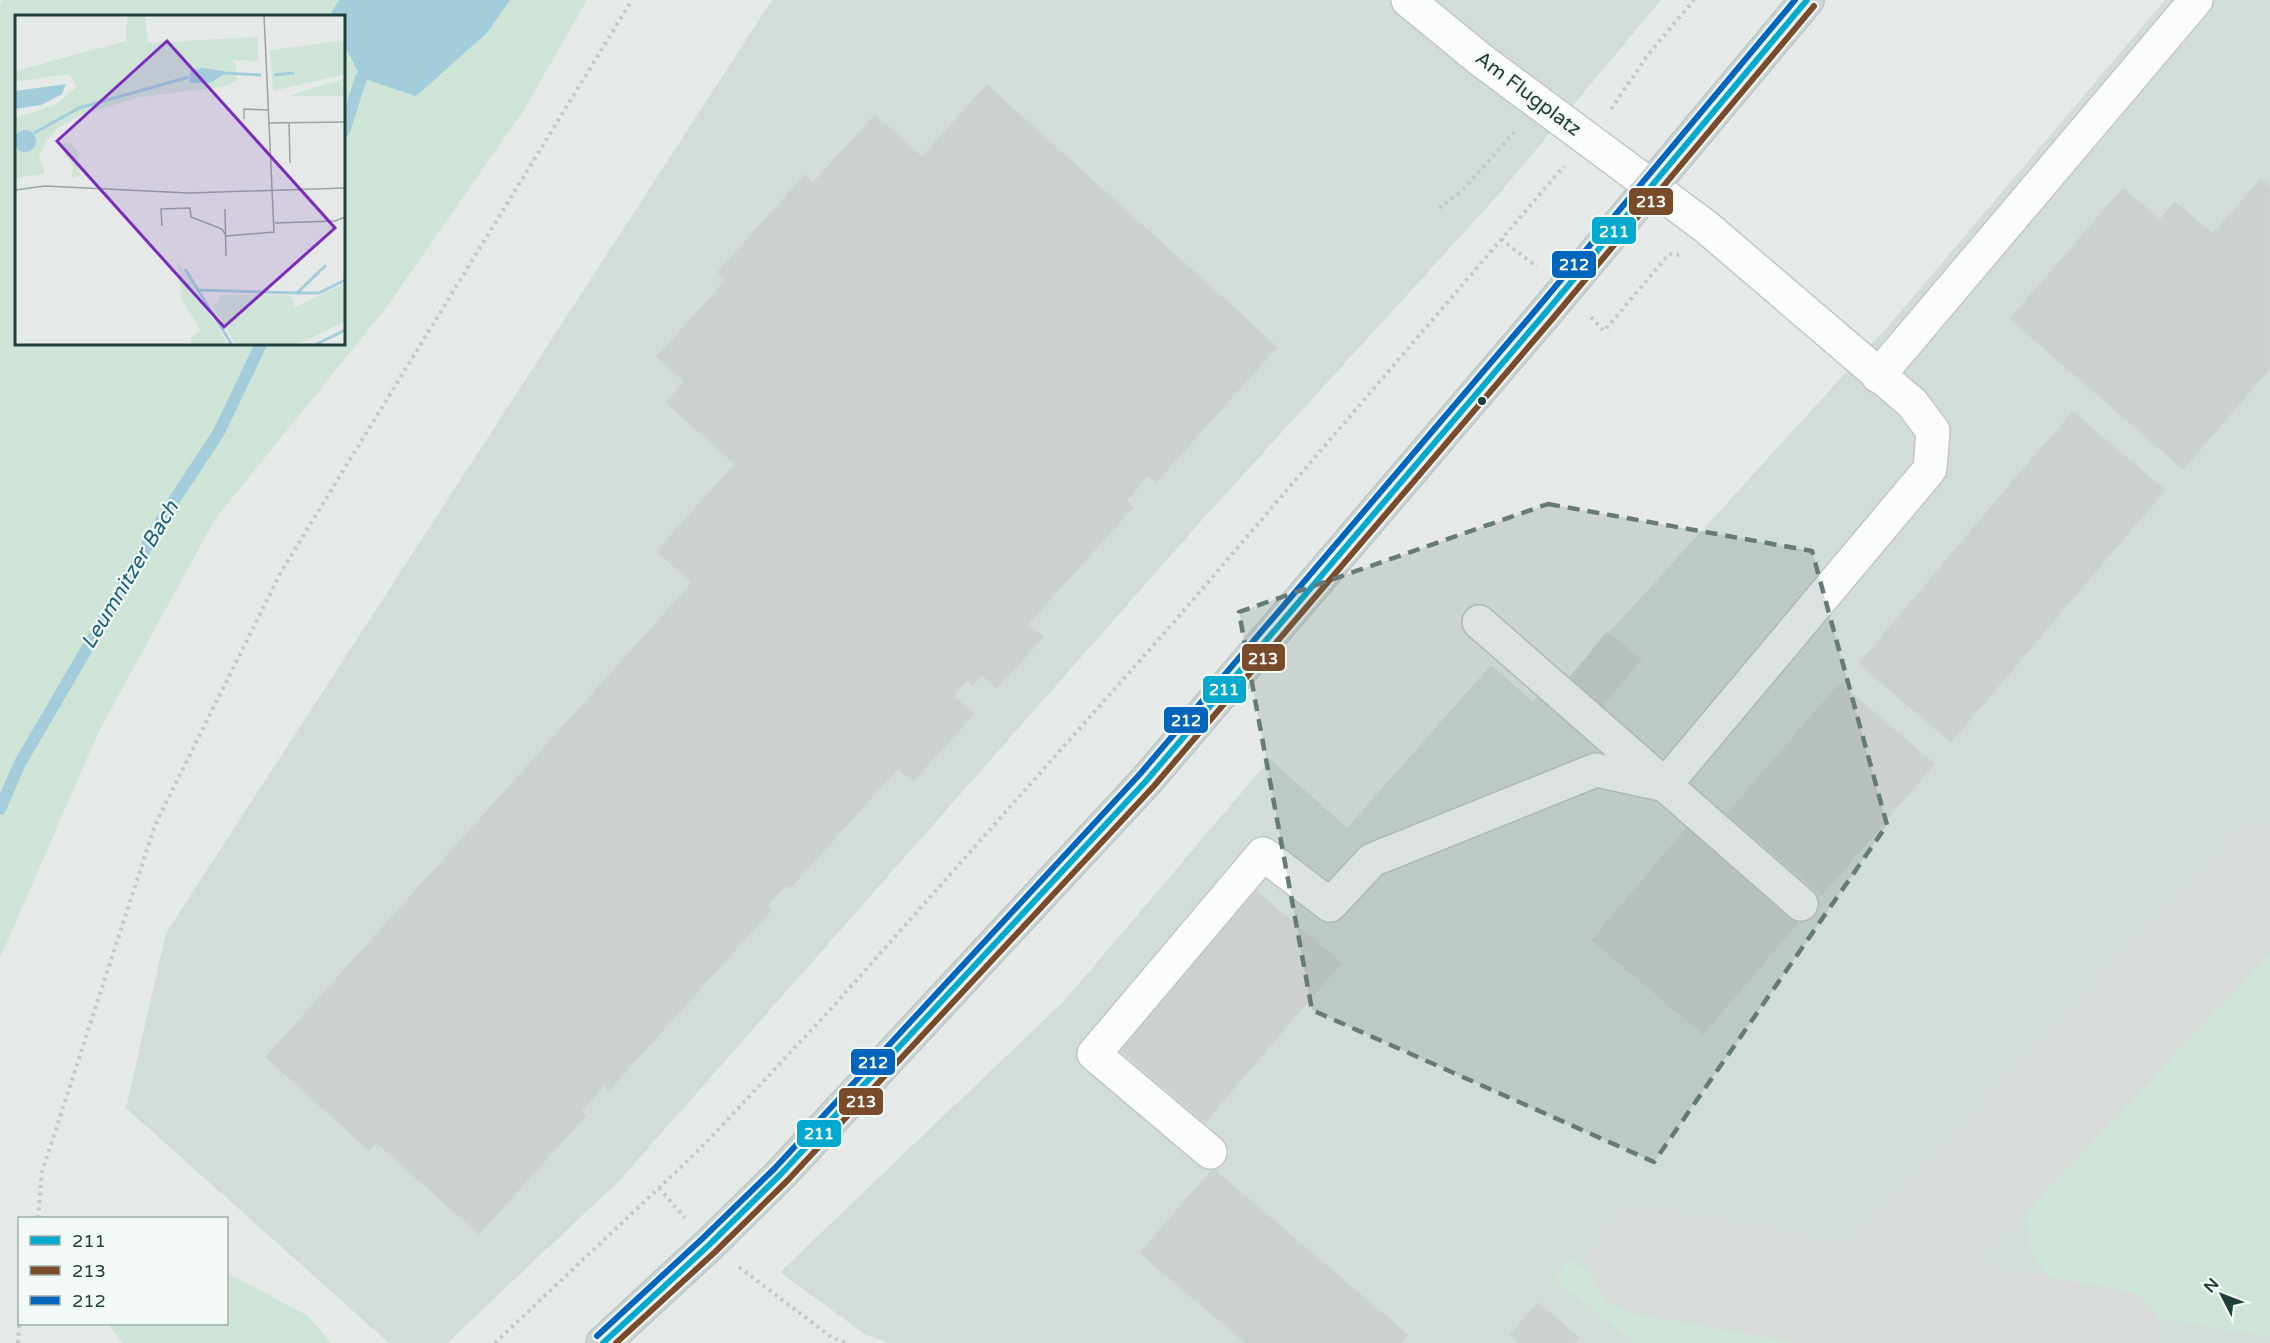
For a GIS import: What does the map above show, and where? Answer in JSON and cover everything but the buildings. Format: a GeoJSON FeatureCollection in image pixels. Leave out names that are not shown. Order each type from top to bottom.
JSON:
{"type":"FeatureCollection","features":[{"type":"Feature","properties":{"kind":"main road"},"geometry":{"type":"LineString","coordinates":[[603,1343],[709,1245],[781,1174],[1147,780],[1540,320],[1807,0]]}},
{"type":"Feature","properties":{"kind":"street","name":"Am Flugplatz"},"geometry":{"type":"LineString","coordinates":[[1408,0],[1481,60],[1651,185],[1713,234],[1912,404],[1933,431],[1930,469],[1665,785]]}},
{"type":"Feature","properties":{"kind":"street"},"geometry":{"type":"LineString","coordinates":[[1878,376],[2196,0]]}},
{"type":"Feature","properties":{"kind":"street"},"geometry":{"type":"LineString","coordinates":[[1479,622],[1801,904]]}},
{"type":"Feature","properties":{"kind":"street"},"geometry":{"type":"LineString","coordinates":[[1210,1152],[1094,1054],[1263,854],[1330,905],[1372,860],[1596,770],[1665,785]]}},
{"type":"Feature","properties":{"kind":"path"},"geometry":{"type":"LineString","coordinates":[[38,1217],[42,1172],[155,825],[282,572],[632,0]]}},
{"type":"Feature","properties":{"kind":"path"},"geometry":{"type":"LineString","coordinates":[[495,1343],[700,1149],[830,1011],[1174,622],[1545,189],[1616,104],[1647,56],[1694,0]]}},
{"type":"Feature","properties":{"kind":"path"},"geometry":{"type":"LineString","coordinates":[[1439,208],[1462,191],[1539,103]]}},
{"type":"Feature","properties":{"kind":"path"},"geometry":{"type":"LineString","coordinates":[[709,1245],[830,1336],[846,1343]]}},
{"type":"Feature","properties":{"kind":"path"},"geometry":{"type":"LineString","coordinates":[[18,1343],[19,1325]]}},
{"type":"Feature","properties":{"kind":"highlighted area"},"geometry":{"type":"Polygon","coordinates":[[[1548,504],[1812,551],[1887,825],[1654,1162],[1312,1010],[1239,612],[1548,504]]]}},
{"type":"Feature","properties":{"kind":"shaded area"},"geometry":{"type":"Polygon","coordinates":[[[772,0],[1661,0],[1499,194],[1202,520],[620,1180],[447,1343],[389,1343],[126,1108],[166,933],[772,0]]]}},
{"type":"Feature","properties":{"kind":"shaded area"},"geometry":{"type":"Polygon","coordinates":[[[2165,0],[2270,0],[2270,1343],[891,1343],[866,1335],[780,1272],[1065,1000],[1270,759],[1347,828],[1491,665],[1533,702],[1557,673],[1565,681],[1890,324],[2165,0]]]}},
{"type":"Feature","properties":{"kind":"green space"},"geometry":{"type":"Polygon","coordinates":[[[3,0],[339,0],[330,15],[15,15],[15,345],[345,345],[345,46],[361,78],[487,33],[510,0],[587,0],[524,110],[386,308],[215,519],[99,731],[0,958],[0,4],[3,0]]]}},
{"type":"Feature","properties":{"kind":"green space"},"geometry":{"type":"Polygon","coordinates":[[[2270,912],[2270,1337],[2100,1308],[2060,1290],[2033,1256],[2024,1215],[2037,1170],[2270,912]]]}},
{"type":"Feature","properties":{"kind":"green space"},"geometry":{"type":"Polygon","coordinates":[[[1568,1259],[1637,1301],[1897,1343],[1636,1343],[1554,1280],[1568,1259]]]}},
{"type":"Feature","properties":{"kind":"green space"},"geometry":{"type":"Polygon","coordinates":[[[228,1274],[308,1316],[331,1343],[123,1343],[109,1325],[228,1325],[228,1274]]]}},
{"type":"Feature","properties":{"kind":"water"},"geometry":{"type":"Polygon","coordinates":[[[339,0],[510,0],[487,33],[416,96],[361,78],[345,46],[345,15],[330,15],[339,0]]]}},
{"type":"Feature","properties":{"kind":"waterway","name":"Leumnitzer Bach"},"geometry":{"type":"LineString","coordinates":[[345,128],[361,78],[370,67]]}},
{"type":"Feature","properties":{"kind":"waterway","name":"Leumnitzer Bach"},"geometry":{"type":"LineString","coordinates":[[0,809],[20,763],[171,505],[219,432],[261,345]]}},
{"type":"Feature","properties":{"kind":"taxiway"},"geometry":{"type":"LineString","coordinates":[[1856,1298],[1871,1296],[1883,1286],[2270,874]]}},
{"type":"Feature","properties":{"kind":"taxiway"},"geometry":{"type":"LineString","coordinates":[[1644,1261],[2110,1343]]}},
{"type":"Feature","properties":{"kind":"transit line","name":"212"},"geometry":{"type":"LineString","coordinates":[[597,1336],[775,1168],[1140,774],[1540,305],[1795,0]]}},
{"type":"Feature","properties":{"kind":"transit line","name":"211"},"geometry":{"type":"LineString","coordinates":[[603,1343],[709,1245],[781,1174],[1147,780],[1547,311],[1807,0]]}},
{"type":"Feature","properties":{"kind":"transit line","name":"213"},"geometry":{"type":"LineString","coordinates":[[616,1343],[715,1252],[788,1180],[1154,786],[1554,317],[1814,6]]}}]}
